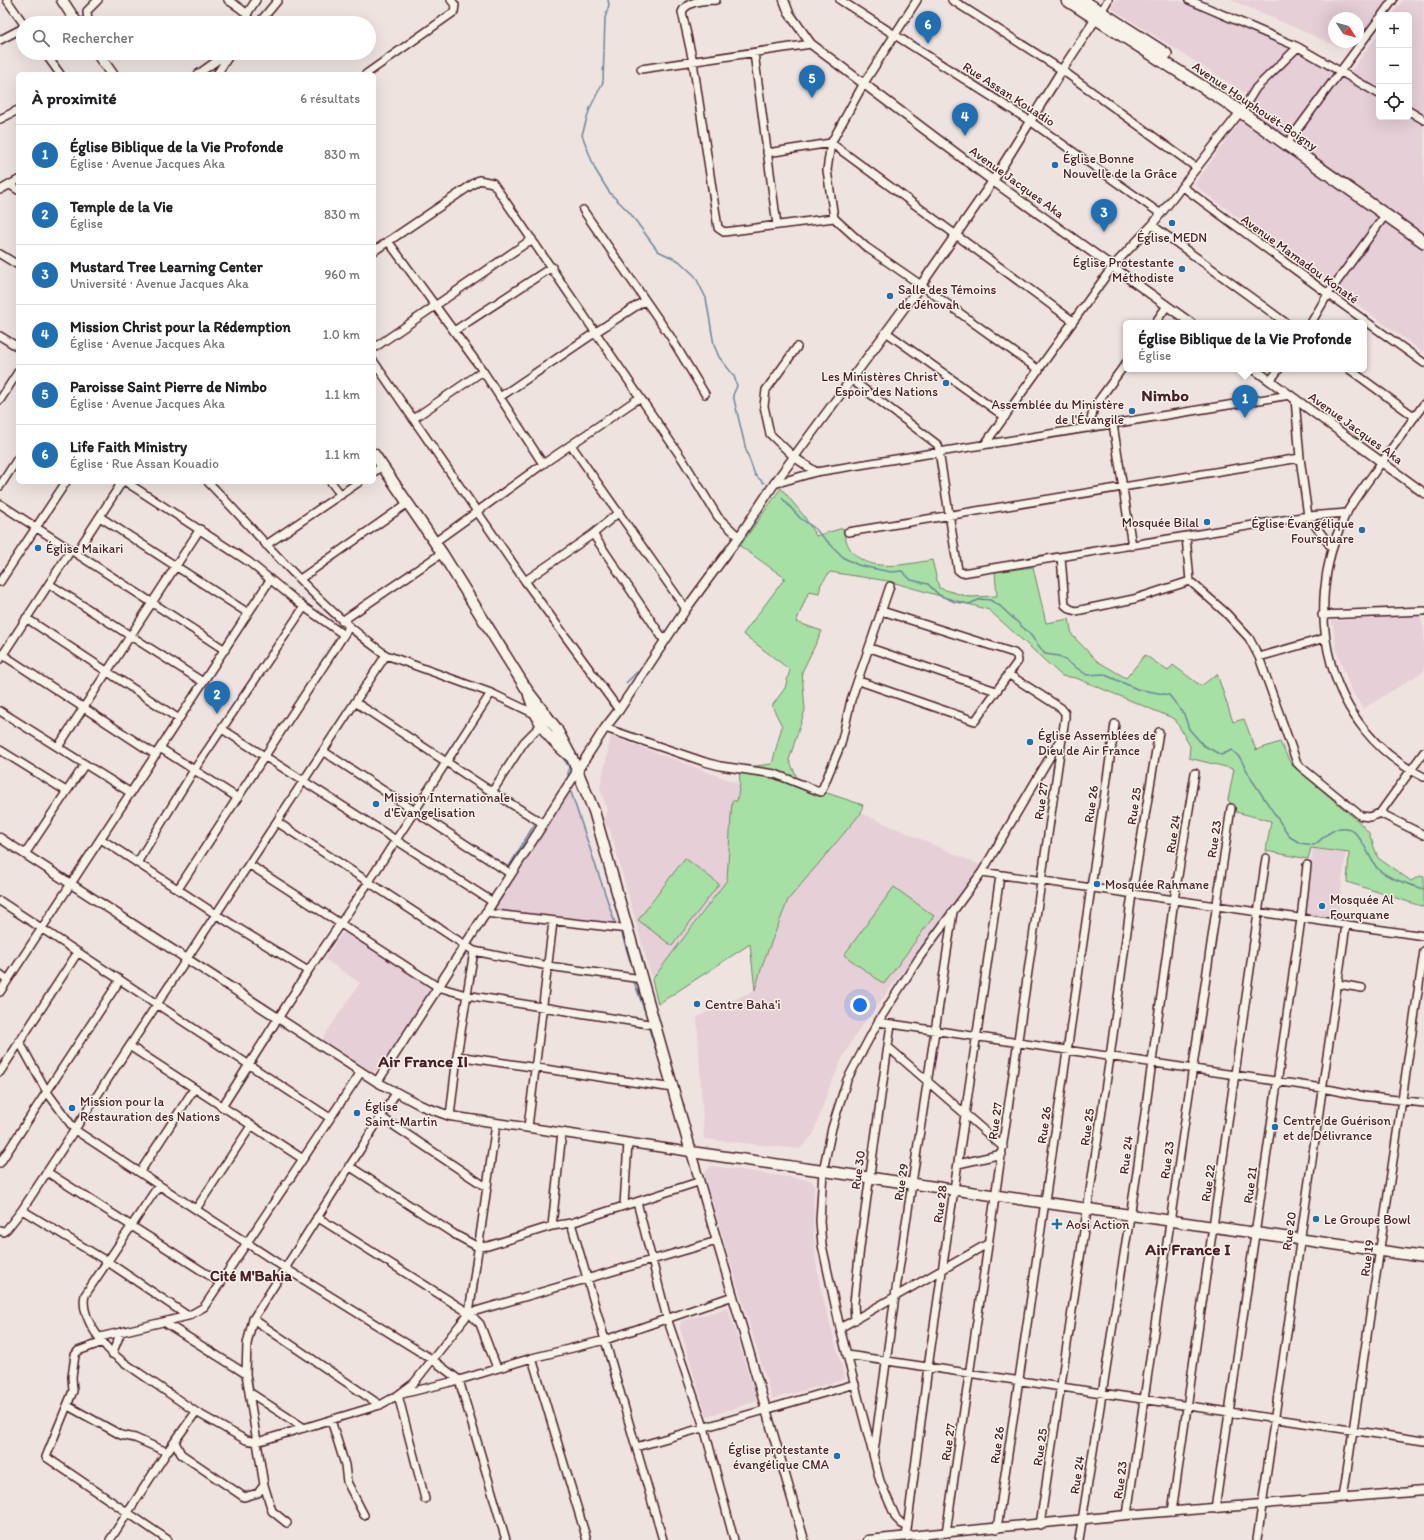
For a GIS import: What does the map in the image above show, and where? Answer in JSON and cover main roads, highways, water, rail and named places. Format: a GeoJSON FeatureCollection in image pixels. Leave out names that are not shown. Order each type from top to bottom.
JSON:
{"type":"FeatureCollection","features":[{"type":"Feature","properties":{"kind":"highway","name":"Avenue Houphouët-Boigny"},"geometry":{"type":"LineString","coordinates":[[1066,0],[1098,15],[1243,109],[1291,138],[1424,234]]}},
{"type":"Feature","properties":{"kind":"highway","name":"Avenue Houphouët-Boigny"},"geometry":{"type":"LineString","coordinates":[[1082,0],[1098,15]]}},
{"type":"Feature","properties":{"kind":"highway","name":"Avenue Houphouët-Boigny"},"geometry":{"type":"LineString","coordinates":[[1243,109],[1424,242]]}},
{"type":"Feature","properties":{"kind":"main road"},"geometry":{"type":"LineString","coordinates":[[62,0],[72,16]]}},
{"type":"Feature","properties":{"kind":"main road"},"geometry":{"type":"LineString","coordinates":[[102,60],[111,72]]}},
{"type":"Feature","properties":{"kind":"main road"},"geometry":{"type":"LineString","coordinates":[[378,469],[408,503],[435,542],[527,690],[550,719],[572,758],[594,811],[691,1152],[1424,1257]]}},
{"type":"Feature","properties":{"kind":"main road"},"geometry":{"type":"LineString","coordinates":[[527,690],[540,725],[550,738],[572,758]]}},
{"type":"Feature","properties":{"kind":"waterway"},"geometry":{"type":"LineString","coordinates":[[608,0],[609,5],[605,18],[603,82],[590,108],[582,135],[595,169],[609,192],[629,212],[658,251],[679,261],[695,276],[706,298],[714,345],[719,357],[734,376],[737,386],[733,395],[746,450],[755,475],[764,483]]}},
{"type":"Feature","properties":{"kind":"waterway"},"geometry":{"type":"LineString","coordinates":[[782,498],[800,518],[813,527],[844,558],[858,565],[871,568],[891,572],[902,571],[911,580],[928,584],[939,595],[955,602],[969,604],[981,599],[990,600],[1000,606],[1029,633],[1045,654],[1059,656],[1087,675],[1103,674],[1137,689],[1169,695],[1184,714],[1189,729],[1203,745],[1221,755],[1232,750],[1240,758],[1252,780],[1290,837],[1300,843],[1314,845],[1331,832],[1340,828],[1348,828],[1360,838],[1377,868],[1386,875],[1399,881],[1424,889]]}},
{"type":"Feature","properties":{"kind":"waterway"},"geometry":{"type":"LineString","coordinates":[[626,683],[637,672]]}},
{"type":"Feature","properties":{"kind":"waterway"},"geometry":{"type":"LineString","coordinates":[[560,754],[568,765]]}},
{"type":"Feature","properties":{"kind":"waterway"},"geometry":{"type":"LineString","coordinates":[[568,775],[569,765]]}},
{"type":"Feature","properties":{"kind":"waterway"},"geometry":{"type":"LineString","coordinates":[[571,792],[616,926]]}},
{"type":"Feature","properties":{"kind":"waterway"},"geometry":{"type":"LineString","coordinates":[[508,868],[534,825]]}},
{"type":"Feature","properties":{"kind":"waterway"},"geometry":{"type":"LineString","coordinates":[[621,931],[630,961]]}},
{"type":"Feature","properties":{"kind":"waterway"},"geometry":{"type":"LineString","coordinates":[[634,982],[647,1017]]}},
{"type":"Feature","properties":{"kind":"waterway"},"geometry":{"type":"LineString","coordinates":[[648,1026],[666,1081]]}},
{"type":"Feature","properties":{"kind":"place","name":"Life Faith Ministry"},"geometry":{"type":"Point","coordinates":[928,44]}},
{"type":"Feature","properties":{"kind":"place","name":"Paroisse Saint Pierre de Nimbo"},"geometry":{"type":"Point","coordinates":[812,98]}},
{"type":"Feature","properties":{"kind":"place","name":"Mission Christ pour la Rédemption"},"geometry":{"type":"Point","coordinates":[965,136]}},
{"type":"Feature","properties":{"kind":"place","name":"Église Bonne Nouvelle de la Grâce"},"geometry":{"type":"Point","coordinates":[1055,165]}},
{"type":"Feature","properties":{"kind":"place","name":"Église MEDN"},"geometry":{"type":"Point","coordinates":[1172,223]}},
{"type":"Feature","properties":{"kind":"place","name":"Mustard Tree Learning Center"},"geometry":{"type":"Point","coordinates":[1104,232]}},
{"type":"Feature","properties":{"kind":"place","name":"Église Protestante Méthodiste"},"geometry":{"type":"Point","coordinates":[1182,269]}},
{"type":"Feature","properties":{"kind":"place","name":"Salle des Témoins de Jéhovah"},"geometry":{"type":"Point","coordinates":[890,296]}},
{"type":"Feature","properties":{"kind":"place","name":"Les Ministères Christ Espoir des Nations"},"geometry":{"type":"Point","coordinates":[946,383]}},
{"type":"Feature","properties":{"kind":"place","name":"Assemblée du Ministère de l'Évangile"},"geometry":{"type":"Point","coordinates":[1132,411]}},
{"type":"Feature","properties":{"kind":"place","name":"Église Biblique de la Vie Profonde"},"geometry":{"type":"Point","coordinates":[1245,418]}},
{"type":"Feature","properties":{"kind":"place","name":"Mosquée Bilal"},"geometry":{"type":"Point","coordinates":[1207,522]}},
{"type":"Feature","properties":{"kind":"place","name":"Église Évangélique Foursquare"},"geometry":{"type":"Point","coordinates":[1362,530]}},
{"type":"Feature","properties":{"kind":"place","name":"Église Maikari"},"geometry":{"type":"Point","coordinates":[38,548]}},
{"type":"Feature","properties":{"kind":"place","name":"Temple de la Vie"},"geometry":{"type":"Point","coordinates":[217,714]}},
{"type":"Feature","properties":{"kind":"place","name":"Église Assemblées de Dieu de Air France"},"geometry":{"type":"Point","coordinates":[1030,742]}},
{"type":"Feature","properties":{"kind":"place","name":"Mission Internationale d'Evangelisation"},"geometry":{"type":"Point","coordinates":[376,804]}},
{"type":"Feature","properties":{"kind":"place","name":"Mosquée Rahmane"},"geometry":{"type":"Point","coordinates":[1097,884]}},
{"type":"Feature","properties":{"kind":"place","name":"Mosquée Al Fourquane"},"geometry":{"type":"Point","coordinates":[1322,906]}},
{"type":"Feature","properties":{"kind":"place","name":"Centre Baha'i"},"geometry":{"type":"Point","coordinates":[697,1004]}},
{"type":"Feature","properties":{"kind":"place","name":"Mission pour la Restauration des Nations"},"geometry":{"type":"Point","coordinates":[72,1108]}},
{"type":"Feature","properties":{"kind":"place","name":"Église Saint-Martin"},"geometry":{"type":"Point","coordinates":[357,1113]}},
{"type":"Feature","properties":{"kind":"place","name":"Centre de Guérison et de Délivrance"},"geometry":{"type":"Point","coordinates":[1275,1127]}},
{"type":"Feature","properties":{"kind":"place","name":"Le Groupe Bowl"},"geometry":{"type":"Point","coordinates":[1316,1219]}},
{"type":"Feature","properties":{"kind":"place","name":"Aosi Action"},"geometry":{"type":"Point","coordinates":[1057,1224]}},
{"type":"Feature","properties":{"kind":"place","name":"Église protestante évangélique CMA"},"geometry":{"type":"Point","coordinates":[837,1456]}},
{"type":"Feature","properties":{"kind":"district","name":"Nimbo"},"geometry":{"type":"Point","coordinates":[1165,395]}},
{"type":"Feature","properties":{"kind":"district","name":"Air France II"},"geometry":{"type":"Point","coordinates":[423,1061]}},
{"type":"Feature","properties":{"kind":"district","name":"Air France I"},"geometry":{"type":"Point","coordinates":[1188,1249]}},
{"type":"Feature","properties":{"kind":"district","name":"Cité M'Bahia"},"geometry":{"type":"Point","coordinates":[251,1276]}}]}
